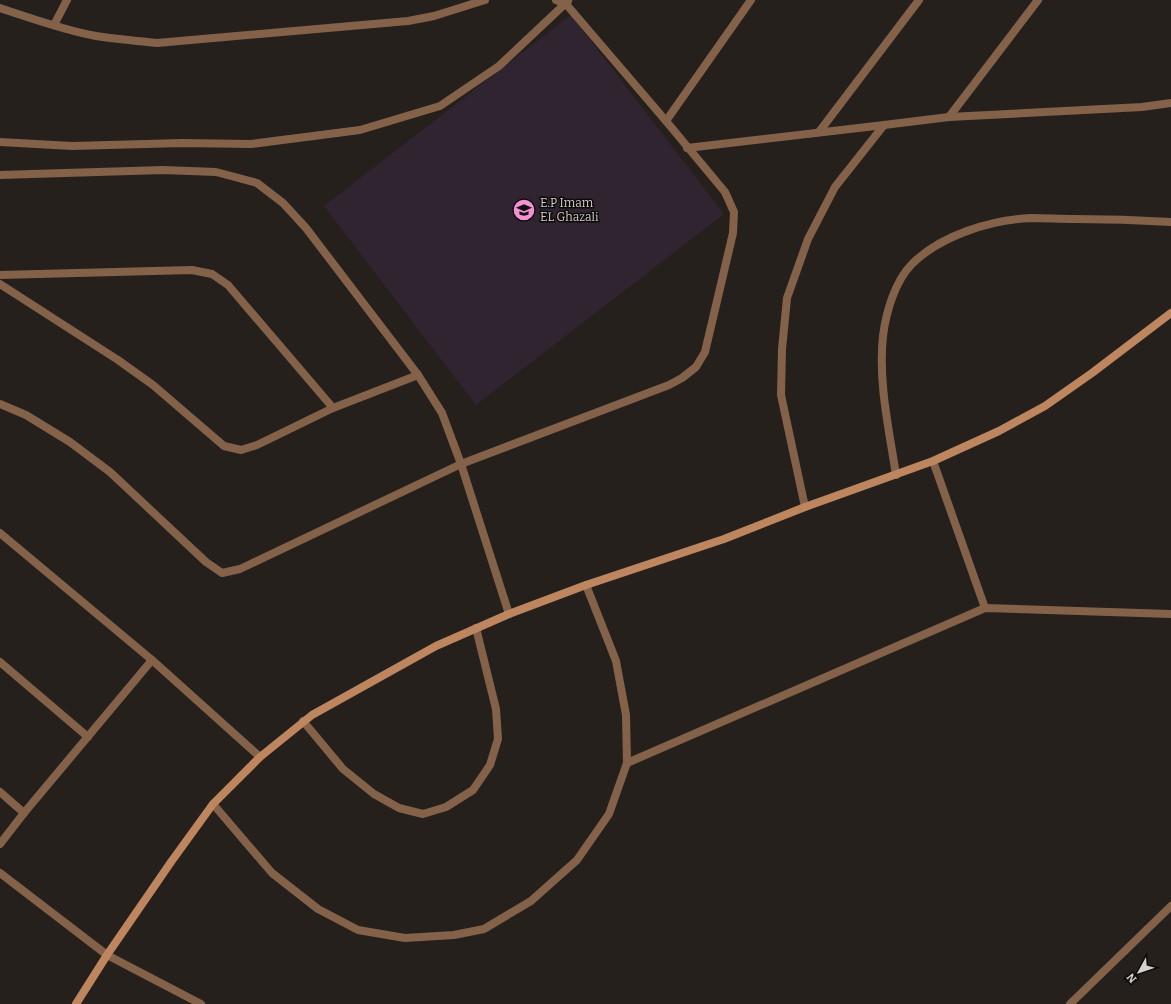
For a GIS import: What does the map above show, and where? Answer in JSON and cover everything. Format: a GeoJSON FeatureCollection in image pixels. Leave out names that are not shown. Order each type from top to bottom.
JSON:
{"type":"FeatureCollection","features":[{"type":"Feature","properties":{"kind":"main road"},"geometry":{"type":"LineString","coordinates":[[76,1004],[170,862],[213,804],[260,757],[312,714],[436,646],[509,614],[586,585],[724,539],[805,507],[896,475],[933,461],[999,431],[1045,406],[1092,373],[1171,313]]}},
{"type":"Feature","properties":{"kind":"street"},"geometry":{"type":"LineString","coordinates":[[54,25],[67,0]]}},
{"type":"Feature","properties":{"kind":"street"},"geometry":{"type":"LineString","coordinates":[[0,8],[54,25],[94,35],[157,43],[408,21],[434,16],[485,0]]}},
{"type":"Feature","properties":{"kind":"street"},"geometry":{"type":"LineString","coordinates":[[0,404],[26,415],[70,442],[110,472],[206,562],[222,573],[240,569],[461,464],[669,385],[682,378],[696,367],[705,352],[733,233],[734,212],[725,192],[567,2],[556,0]]}},
{"type":"Feature","properties":{"kind":"street"},"geometry":{"type":"LineString","coordinates":[[666,120],[751,0]]}},
{"type":"Feature","properties":{"kind":"street"},"geometry":{"type":"LineString","coordinates":[[819,132],[919,0]]}},
{"type":"Feature","properties":{"kind":"street"},"geometry":{"type":"LineString","coordinates":[[949,117],[1038,0]]}},
{"type":"Feature","properties":{"kind":"street"},"geometry":{"type":"LineString","coordinates":[[0,142],[72,146],[182,143],[251,144],[360,130],[440,106],[499,66],[567,2]]}},
{"type":"Feature","properties":{"kind":"street"},"geometry":{"type":"LineString","coordinates":[[687,148],[819,132],[884,126],[949,117],[1142,107],[1171,102]]}},
{"type":"Feature","properties":{"kind":"street"},"geometry":{"type":"LineString","coordinates":[[805,507],[781,395],[782,349],[787,298],[808,239],[835,187],[884,126]]}},
{"type":"Feature","properties":{"kind":"street"},"geometry":{"type":"LineString","coordinates":[[0,175],[163,170],[216,172],[257,183],[283,203],[306,228],[418,375],[442,413],[461,464],[509,614]]}},
{"type":"Feature","properties":{"kind":"street"},"geometry":{"type":"LineString","coordinates":[[896,475],[885,406],[882,366],[883,336],[888,310],[897,286],[911,265],[929,249],[954,236],[995,223],[1030,218],[1171,222]]}},
{"type":"Feature","properties":{"kind":"street"},"geometry":{"type":"LineString","coordinates":[[0,275],[192,270],[212,274],[228,285],[333,408]]}},
{"type":"Feature","properties":{"kind":"street"},"geometry":{"type":"LineString","coordinates":[[0,284],[118,360],[153,385],[224,446],[241,450],[257,446],[333,408],[418,375]]}},
{"type":"Feature","properties":{"kind":"street"},"geometry":{"type":"LineString","coordinates":[[933,461],[986,608]]}},
{"type":"Feature","properties":{"kind":"street"},"geometry":{"type":"LineString","coordinates":[[0,533],[152,660],[260,757]]}},
{"type":"Feature","properties":{"kind":"street"},"geometry":{"type":"LineString","coordinates":[[213,804],[272,873],[318,909],[358,930],[406,938],[454,935],[484,928],[531,901],[578,860],[609,814],[627,763],[626,715],[616,662],[586,585]]}},
{"type":"Feature","properties":{"kind":"street"},"geometry":{"type":"LineString","coordinates":[[627,763],[986,608],[1171,614]]}},
{"type":"Feature","properties":{"kind":"street"},"geometry":{"type":"LineString","coordinates":[[303,721],[343,769],[374,794],[399,808],[423,814],[446,807],[473,790],[490,765],[498,739],[496,709],[476,628]]}},
{"type":"Feature","properties":{"kind":"street"},"geometry":{"type":"LineString","coordinates":[[0,844],[24,813],[152,660]]}},
{"type":"Feature","properties":{"kind":"street"},"geometry":{"type":"LineString","coordinates":[[0,662],[88,737]]}},
{"type":"Feature","properties":{"kind":"street"},"geometry":{"type":"LineString","coordinates":[[0,792],[24,813]]}},
{"type":"Feature","properties":{"kind":"street"},"geometry":{"type":"LineString","coordinates":[[0,873],[107,955],[201,1004]]}},
{"type":"Feature","properties":{"kind":"street"},"geometry":{"type":"LineString","coordinates":[[1070,1004],[1171,906]]}},
{"type":"Feature","properties":{"kind":"shaded area","name":"E.P Imam EL Ghazali"},"geometry":{"type":"Polygon","coordinates":[[[571,15],[724,214],[476,405],[324,206],[571,15]]]}},
{"type":"Feature","properties":{"kind":"place","name":"E.P Imam EL Ghazali"},"geometry":{"type":"Point","coordinates":[524,210]}}]}
